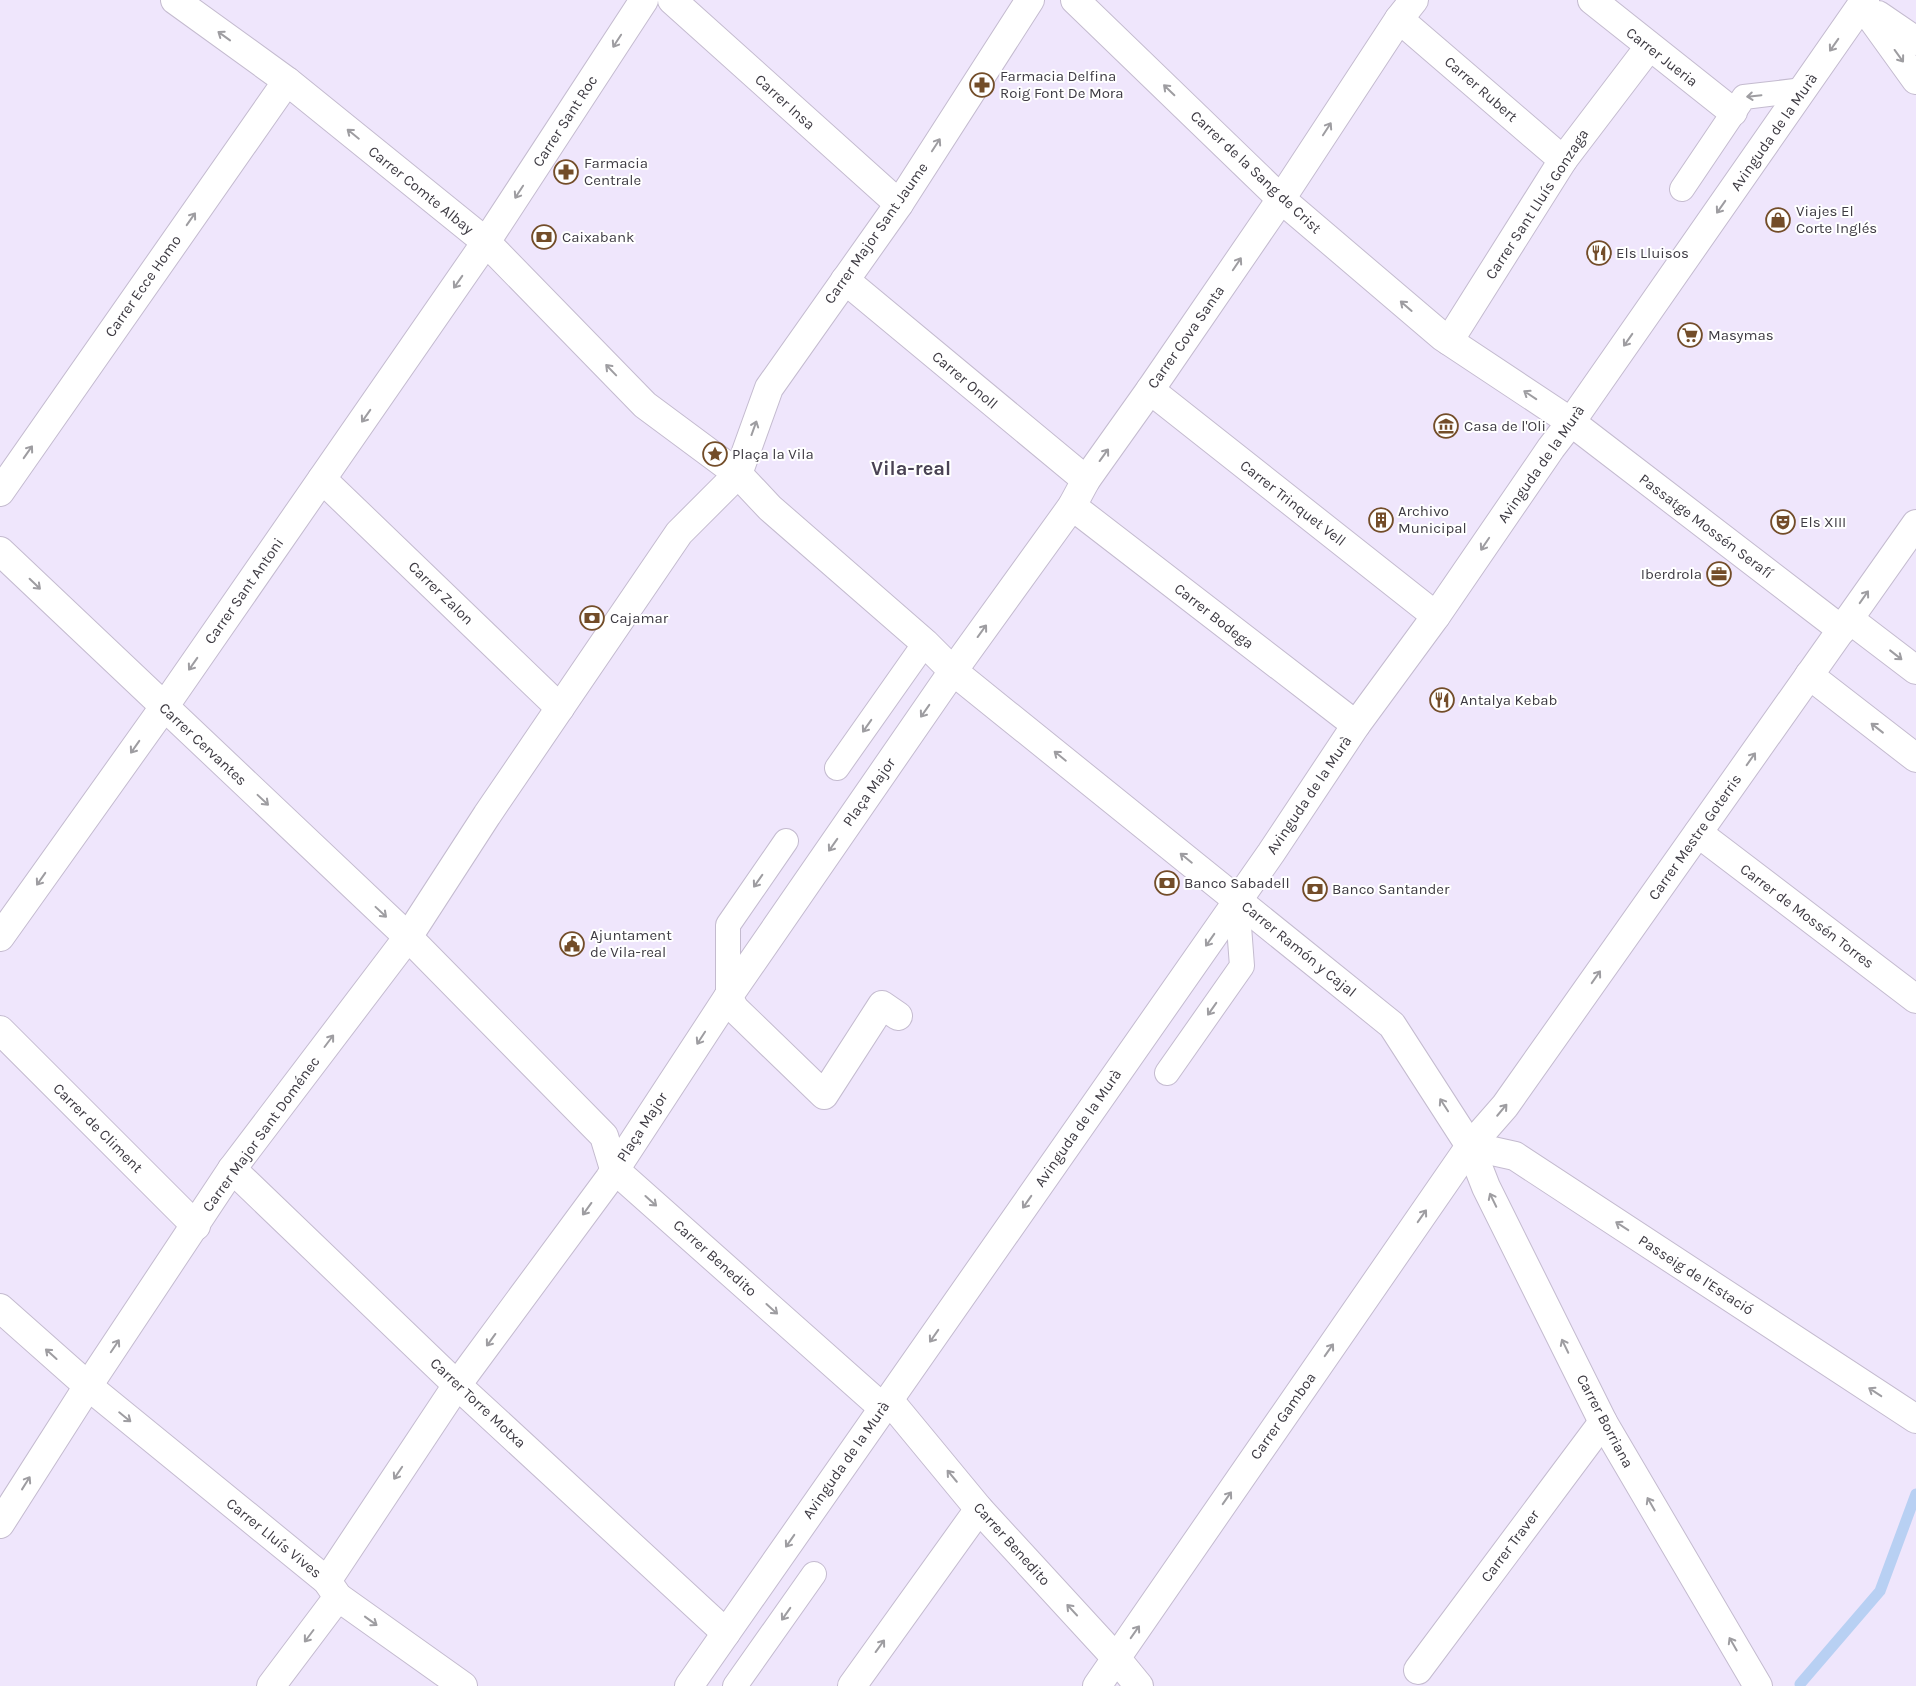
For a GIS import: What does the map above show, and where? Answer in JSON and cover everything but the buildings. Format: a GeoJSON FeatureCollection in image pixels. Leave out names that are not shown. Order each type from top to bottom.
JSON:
{"type":"FeatureCollection","features":[{"type":"Feature","properties":{"kind":"street","name":"Carrer Comte Albay"},"geometry":{"type":"LineString","coordinates":[[175,0],[287,81],[486,242],[645,405],[738,474]]}},
{"type":"Feature","properties":{"kind":"street","name":"Carrer Sant Roc"},"geometry":{"type":"LineString","coordinates":[[486,242],[644,0]]}},
{"type":"Feature","properties":{"kind":"street","name":"Carrer Insa"},"geometry":{"type":"LineString","coordinates":[[672,0],[898,204]]}},
{"type":"Feature","properties":{"kind":"street","name":"Carrer Major Sant Jaume"},"geometry":{"type":"LineString","coordinates":[[738,474],[769,388],[898,204],[1030,0]]}},
{"type":"Feature","properties":{"kind":"street","name":"Carrer de la Sang de Crist"},"geometry":{"type":"LineString","coordinates":[[1076,0],[1282,199],[1446,339],[1571,422]]}},
{"type":"Feature","properties":{"kind":"street","name":"Carrer Jueria"},"geometry":{"type":"LineString","coordinates":[[1592,0],[1733,112]]}},
{"type":"Feature","properties":{"kind":"street"},"geometry":{"type":"LineString","coordinates":[[1862,2],[1916,41]]}},
{"type":"Feature","properties":{"kind":"street"},"geometry":{"type":"LineString","coordinates":[[1862,2],[1916,80]]}},
{"type":"Feature","properties":{"kind":"street","name":"Avinguda de la Murà"},"geometry":{"type":"LineString","coordinates":[[689,1686],[1237,900],[1356,725],[1436,616],[1862,2]]}},
{"type":"Feature","properties":{"kind":"street","name":"Carrer Cova Santa"},"geometry":{"type":"LineString","coordinates":[[953,671],[1072,506],[1086,480],[1282,199],[1407,9]]}},
{"type":"Feature","properties":{"kind":"street","name":"Carrer Rubert"},"geometry":{"type":"LineString","coordinates":[[1407,9],[1563,160]]}},
{"type":"Feature","properties":{"kind":"street","name":"Carrer Sant Lluís Gonzaga"},"geometry":{"type":"LineString","coordinates":[[1446,339],[1481,290],[1563,160],[1649,47]]}},
{"type":"Feature","properties":{"kind":"street","name":"Carrer Ecce Homo"},"geometry":{"type":"LineString","coordinates":[[0,492],[287,81]]}},
{"type":"Feature","properties":{"kind":"street","name":"Carrer Sant Antoni"},"geometry":{"type":"LineString","coordinates":[[0,937],[164,707],[486,242]]}},
{"type":"Feature","properties":{"kind":"street","name":"Carrer Onoll"},"geometry":{"type":"LineString","coordinates":[[845,280],[1086,480]]}},
{"type":"Feature","properties":{"kind":"street","name":"Carrer Trinquet Vell"},"geometry":{"type":"LineString","coordinates":[[1150,390],[1436,616]]}},
{"type":"Feature","properties":{"kind":"street","name":"Passatge Mossén Serafí"},"geometry":{"type":"LineString","coordinates":[[1571,422],[1846,624],[1916,670]]}},
{"type":"Feature","properties":{"kind":"street"},"geometry":{"type":"LineString","coordinates":[[408,937],[679,533],[738,474],[770,508],[925,643],[953,671]]}},
{"type":"Feature","properties":{"kind":"street","name":"Carrer Zalon"},"geometry":{"type":"LineString","coordinates":[[322,479],[560,708]]}},
{"type":"Feature","properties":{"kind":"street","name":"Carrer Bodega"},"geometry":{"type":"LineString","coordinates":[[1072,506],[1356,725]]}},
{"type":"Feature","properties":{"kind":"street","name":"Carrer Mestre Goterris"},"geometry":{"type":"LineString","coordinates":[[1470,1146],[1505,1106],[1916,524]]}},
{"type":"Feature","properties":{"kind":"street","name":"Carrer Cervantes"},"geometry":{"type":"LineString","coordinates":[[0,551],[408,937]]}},
{"type":"Feature","properties":{"kind":"street","name":"Carrer Ramón y Cajal"},"geometry":{"type":"LineString","coordinates":[[953,671],[1392,1026],[1470,1146]]}},
{"type":"Feature","properties":{"kind":"street","name":"Plaça Major"},"geometry":{"type":"LineString","coordinates":[[614,1169],[728,997],[953,671]]}},
{"type":"Feature","properties":{"kind":"street"},"geometry":{"type":"LineString","coordinates":[[1809,675],[1916,758]]}},
{"type":"Feature","properties":{"kind":"street","name":"Carrer de Mossén Torres"},"geometry":{"type":"LineString","coordinates":[[1698,833],[1916,998]]}},
{"type":"Feature","properties":{"kind":"street","name":"Plaça Major"},"geometry":{"type":"LineString","coordinates":[[408,937],[604,1136],[614,1169]]}},
{"type":"Feature","properties":{"kind":"street","name":"Carrer Major Sant Doménec"},"geometry":{"type":"LineString","coordinates":[[0,1524],[88,1386],[196,1226],[232,1169],[408,937]]}},
{"type":"Feature","properties":{"kind":"street"},"geometry":{"type":"LineString","coordinates":[[728,997],[735,1009],[824,1095],[882,1005],[898,1016]]}},
{"type":"Feature","properties":{"kind":"street","name":"Carrer de Climent"},"geometry":{"type":"LineString","coordinates":[[0,1030],[196,1226]]}},
{"type":"Feature","properties":{"kind":"street","name":"Passeig de l'Estació"},"geometry":{"type":"LineString","coordinates":[[1470,1146],[1515,1156],[1916,1419]]}},
{"type":"Feature","properties":{"kind":"street","name":"Carrer Borriana"},"geometry":{"type":"LineString","coordinates":[[1470,1146],[1486,1187],[1603,1422],[1757,1686]]}},
{"type":"Feature","properties":{"kind":"street","name":"Carrer Gamboa"},"geometry":{"type":"LineString","coordinates":[[1097,1686],[1470,1146]]}},
{"type":"Feature","properties":{"kind":"street","name":"Carrer Torre Motxa"},"geometry":{"type":"LineString","coordinates":[[232,1169],[458,1385],[726,1633]]}},
{"type":"Feature","properties":{"kind":"street"},"geometry":{"type":"LineString","coordinates":[[270,1686],[333,1589],[458,1385],[609,1179],[614,1169]]}},
{"type":"Feature","properties":{"kind":"street","name":"Carrer Benedito"},"geometry":{"type":"LineString","coordinates":[[614,1169],[886,1404],[979,1509],[1116,1658],[1139,1686]]}},
{"type":"Feature","properties":{"kind":"street","name":"Carrer Lluís Vives"},"geometry":{"type":"LineString","coordinates":[[0,1308],[88,1386],[333,1589],[463,1686]]}},
{"type":"Feature","properties":{"kind":"street","name":"Carrer Traver"},"geometry":{"type":"LineString","coordinates":[[1418,1670],[1603,1422]]}},
{"type":"Feature","properties":{"kind":"street"},"geometry":{"type":"LineString","coordinates":[[852,1686],[979,1509]]}},
{"type":"Feature","properties":{"kind":"lane"},"geometry":{"type":"LineString","coordinates":[[1682,190],[1744,97],[1802,90]]}},
{"type":"Feature","properties":{"kind":"lane"},"geometry":{"type":"LineString","coordinates":[[837,768],[925,643]]}},
{"type":"Feature","properties":{"kind":"lane"},"geometry":{"type":"LineString","coordinates":[[728,997],[728,925],[786,841]]}},
{"type":"Feature","properties":{"kind":"lane"},"geometry":{"type":"LineString","coordinates":[[1166,1073],[1242,966],[1237,900]]}},
{"type":"Feature","properties":{"kind":"lane"},"geometry":{"type":"LineString","coordinates":[[735,1686],[814,1574]]}},
{"type":"Feature","properties":{"kind":"waterway"},"geometry":{"type":"LineString","coordinates":[[1800,1684],[1880,1591],[1916,1494]]}},
{"type":"Feature","properties":{"kind":"place","name":"Farmacia Delfina Roig Font De Mora"},"geometry":{"type":"Point","coordinates":[982,85]}},
{"type":"Feature","properties":{"kind":"place","name":"Farmacia Centrale"},"geometry":{"type":"Point","coordinates":[566,172]}},
{"type":"Feature","properties":{"kind":"place","name":"Viajes El Corte Inglés"},"geometry":{"type":"Point","coordinates":[1778,220]}},
{"type":"Feature","properties":{"kind":"place","name":"Caixabank"},"geometry":{"type":"Point","coordinates":[544,237]}},
{"type":"Feature","properties":{"kind":"place","name":"Els Lluisos"},"geometry":{"type":"Point","coordinates":[1599,253]}},
{"type":"Feature","properties":{"kind":"place","name":"Masymas"},"geometry":{"type":"Point","coordinates":[1690,335]}},
{"type":"Feature","properties":{"kind":"place","name":"Casa de l'Oli"},"geometry":{"type":"Point","coordinates":[1446,426]}},
{"type":"Feature","properties":{"kind":"place","name":"Plaça la Vila"},"geometry":{"type":"Point","coordinates":[715,454]}},
{"type":"Feature","properties":{"kind":"place","name":"Archivo Municipal"},"geometry":{"type":"Point","coordinates":[1381,520]}},
{"type":"Feature","properties":{"kind":"place","name":"Els XIII"},"geometry":{"type":"Point","coordinates":[1783,522]}},
{"type":"Feature","properties":{"kind":"place","name":"Iberdrola"},"geometry":{"type":"Point","coordinates":[1719,574]}},
{"type":"Feature","properties":{"kind":"place","name":"Cajamar"},"geometry":{"type":"Point","coordinates":[592,618]}},
{"type":"Feature","properties":{"kind":"place","name":"Antalya Kebab"},"geometry":{"type":"Point","coordinates":[1442,700]}},
{"type":"Feature","properties":{"kind":"place","name":"Banco Sabadell"},"geometry":{"type":"Point","coordinates":[1167,883]}},
{"type":"Feature","properties":{"kind":"place","name":"Banco Santander"},"geometry":{"type":"Point","coordinates":[1315,889]}},
{"type":"Feature","properties":{"kind":"place","name":"Ajuntament de Vila-real"},"geometry":{"type":"Point","coordinates":[572,944]}},
{"type":"Feature","properties":{"kind":"district","name":"Vila-real"},"geometry":{"type":"Point","coordinates":[911,468]}}]}
